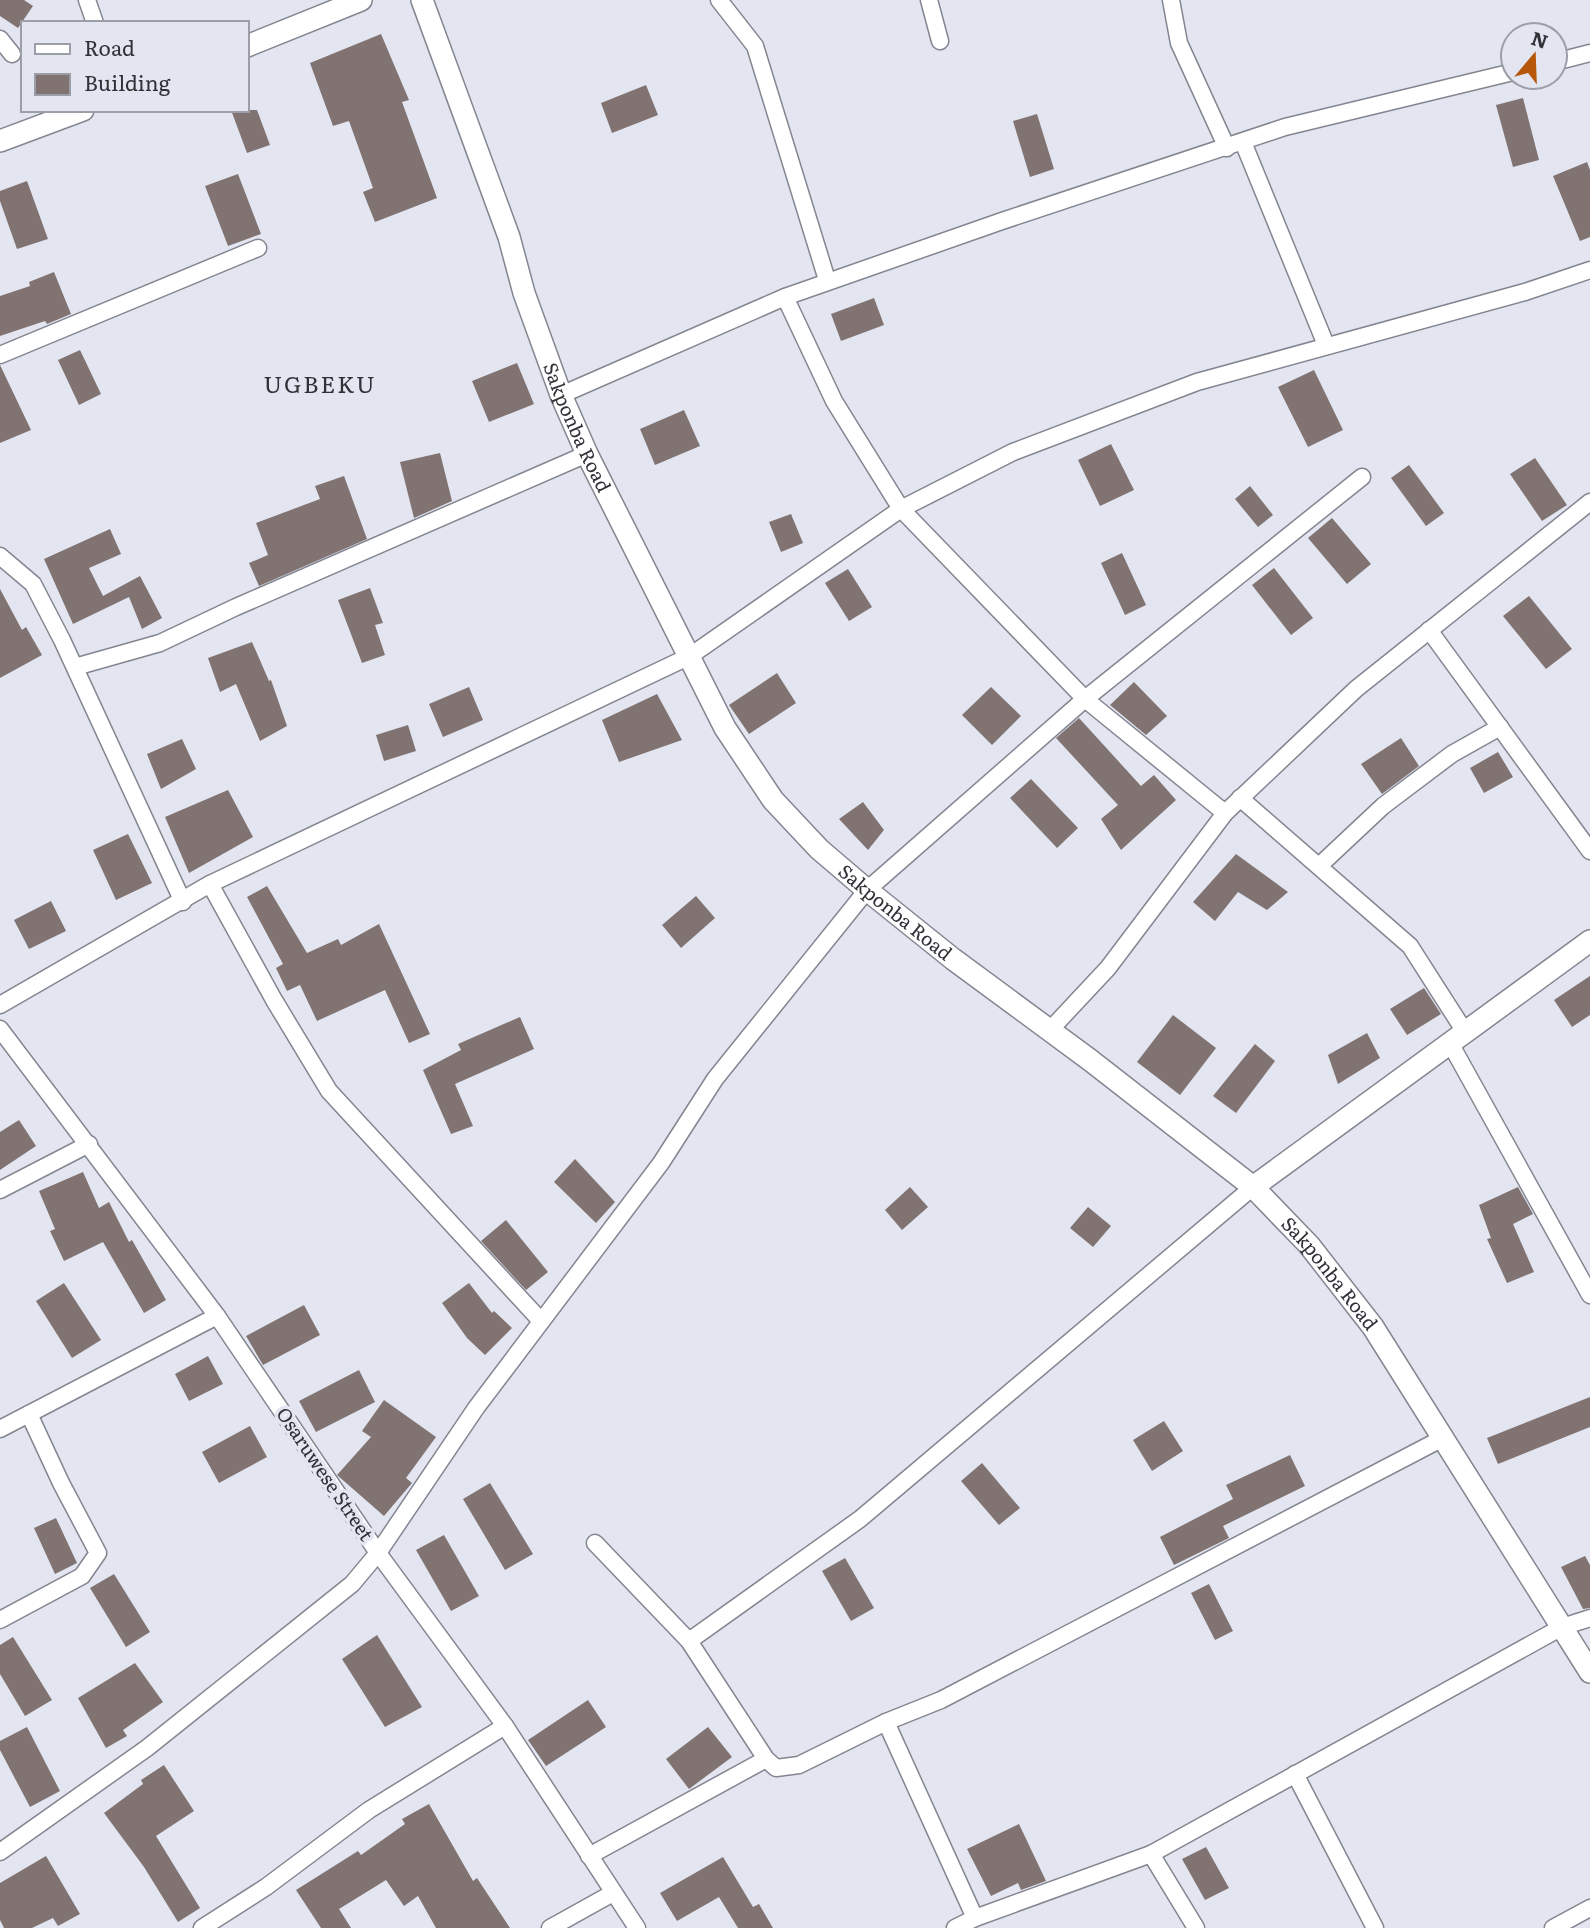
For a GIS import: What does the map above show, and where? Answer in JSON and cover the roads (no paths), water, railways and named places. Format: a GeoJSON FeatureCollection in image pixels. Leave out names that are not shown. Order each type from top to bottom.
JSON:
{"type":"FeatureCollection","features":[{"type":"Feature","properties":{"kind":"main road"},"geometry":{"type":"LineString","coordinates":[[248,46],[361,0]]}},
{"type":"Feature","properties":{"kind":"main road","name":"Sakponba Road"},"geometry":{"type":"LineString","coordinates":[[422,0],[509,237],[524,293],[561,395],[587,454],[724,728],[773,800],[819,849],[867,890],[953,959],[1050,1030],[1253,1187],[1309,1244],[1373,1327],[1590,1672]]}},
{"type":"Feature","properties":{"kind":"main road"},"geometry":{"type":"LineString","coordinates":[[0,141],[78,112]]}},
{"type":"Feature","properties":{"kind":"main road"},"geometry":{"type":"LineString","coordinates":[[1253,1187],[1590,941]]}},
{"type":"Feature","properties":{"kind":"street"},"geometry":{"type":"LineString","coordinates":[[86,0],[94,21]]}},
{"type":"Feature","properties":{"kind":"street"},"geometry":{"type":"LineString","coordinates":[[719,0],[755,46],[827,280]]}},
{"type":"Feature","properties":{"kind":"street"},"geometry":{"type":"LineString","coordinates":[[929,0],[940,41]]}},
{"type":"Feature","properties":{"kind":"street"},"geometry":{"type":"LineString","coordinates":[[1171,0],[1179,43],[1227,148]]}},
{"type":"Feature","properties":{"kind":"street"},"geometry":{"type":"LineString","coordinates":[[0,39],[12,54]]}},
{"type":"Feature","properties":{"kind":"street"},"geometry":{"type":"LineString","coordinates":[[1569,58],[1590,53]]}},
{"type":"Feature","properties":{"kind":"street"},"geometry":{"type":"LineString","coordinates":[[561,395],[827,280],[1285,127],[1499,75]]}},
{"type":"Feature","properties":{"kind":"street"},"geometry":{"type":"LineString","coordinates":[[1243,142],[1326,345]]}},
{"type":"Feature","properties":{"kind":"street"},"geometry":{"type":"LineString","coordinates":[[0,355],[258,248]]}},
{"type":"Feature","properties":{"kind":"street"},"geometry":{"type":"LineString","coordinates":[[0,1005],[183,902],[210,884],[690,656],[901,509],[1013,452],[1197,382],[1525,292],[1590,270]]}},
{"type":"Feature","properties":{"kind":"street"},"geometry":{"type":"LineString","coordinates":[[785,297],[834,401],[901,509],[1085,699],[1225,813]]}},
{"type":"Feature","properties":{"kind":"street"},"geometry":{"type":"LineString","coordinates":[[75,667],[160,643],[249,601],[587,454]]}},
{"type":"Feature","properties":{"kind":"street"},"geometry":{"type":"LineString","coordinates":[[0,1852],[147,1748],[352,1584],[379,1552],[475,1408],[661,1163],[715,1079],[867,890],[1085,699],[1362,477]]}},
{"type":"Feature","properties":{"kind":"street"},"geometry":{"type":"LineString","coordinates":[[1050,1030],[1108,968],[1225,813],[1240,798],[1356,690],[1590,502]]}},
{"type":"Feature","properties":{"kind":"street"},"geometry":{"type":"LineString","coordinates":[[0,556],[33,584],[75,667],[183,902]]}},
{"type":"Feature","properties":{"kind":"street"},"geometry":{"type":"LineString","coordinates":[[1430,630],[1590,850]]}},
{"type":"Feature","properties":{"kind":"street"},"geometry":{"type":"LineString","coordinates":[[1319,866],[1392,799],[1452,754],[1500,727]]}},
{"type":"Feature","properties":{"kind":"street"},"geometry":{"type":"LineString","coordinates":[[1240,798],[1410,946],[1590,1295]]}},
{"type":"Feature","properties":{"kind":"street"},"geometry":{"type":"LineString","coordinates":[[210,884],[274,1000],[329,1091],[541,1321]]}},
{"type":"Feature","properties":{"kind":"street","name":"Osaruwese Street"},"geometry":{"type":"LineString","coordinates":[[0,1029],[217,1317],[379,1552],[505,1726],[637,1928]]}},
{"type":"Feature","properties":{"kind":"street"},"geometry":{"type":"LineString","coordinates":[[0,1190],[89,1144]]}},
{"type":"Feature","properties":{"kind":"street"},"geometry":{"type":"LineString","coordinates":[[689,1641],[860,1519],[1253,1187]]}},
{"type":"Feature","properties":{"kind":"street"},"geometry":{"type":"LineString","coordinates":[[0,1429],[217,1317]]}},
{"type":"Feature","properties":{"kind":"street"},"geometry":{"type":"LineString","coordinates":[[0,1620],[82,1576],[98,1553],[29,1414]]}},
{"type":"Feature","properties":{"kind":"street"},"geometry":{"type":"LineString","coordinates":[[595,1543],[689,1641],[766,1759],[776,1768],[799,1765],[886,1723],[942,1700],[1443,1438]]}},
{"type":"Feature","properties":{"kind":"street"},"geometry":{"type":"LineString","coordinates":[[955,1928],[975,1918],[1151,1854],[1562,1626],[1590,1618]]}},
{"type":"Feature","properties":{"kind":"street"},"geometry":{"type":"LineString","coordinates":[[886,1723],[975,1918]]}},
{"type":"Feature","properties":{"kind":"street"},"geometry":{"type":"LineString","coordinates":[[202,1928],[266,1886],[369,1810],[505,1726]]}},
{"type":"Feature","properties":{"kind":"street"},"geometry":{"type":"LineString","coordinates":[[589,1856],[766,1759]]}},
{"type":"Feature","properties":{"kind":"street"},"geometry":{"type":"LineString","coordinates":[[1295,1774],[1375,1928]]}},
{"type":"Feature","properties":{"kind":"street"},"geometry":{"type":"LineString","coordinates":[[1151,1854],[1196,1928]]}},
{"type":"Feature","properties":{"kind":"street"},"geometry":{"type":"LineString","coordinates":[[550,1928],[613,1893]]}},
{"type":"Feature","properties":{"kind":"street"},"geometry":{"type":"LineString","coordinates":[[1553,1928],[1590,1908]]}},
{"type":"Feature","properties":{"kind":"district","name":"UGBEKU"},"geometry":{"type":"Point","coordinates":[320,385]}}]}
